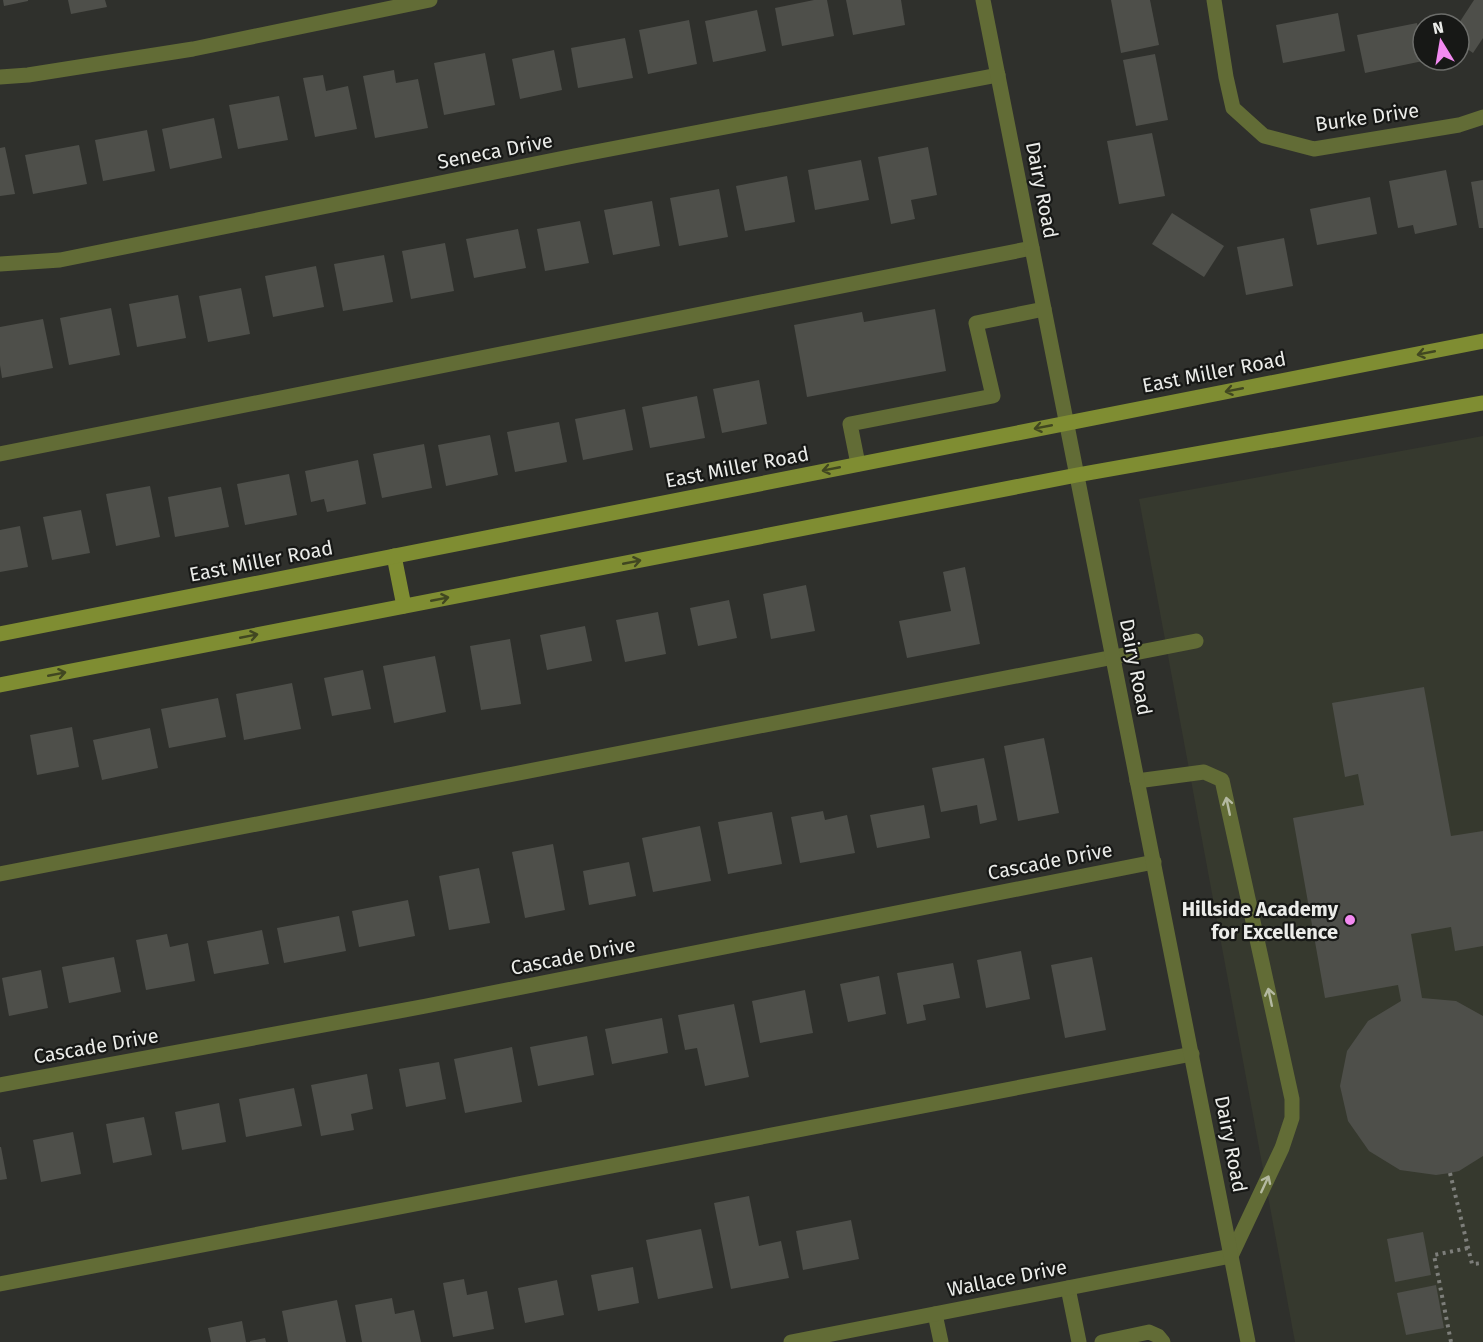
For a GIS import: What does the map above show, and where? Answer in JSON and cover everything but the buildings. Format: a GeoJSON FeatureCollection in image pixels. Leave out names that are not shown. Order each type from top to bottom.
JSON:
{"type":"FeatureCollection","features":[{"type":"Feature","properties":{"kind":"main road","name":"East Miller Road"},"geometry":{"type":"LineString","coordinates":[[0,634],[1483,341]]}},
{"type":"Feature","properties":{"kind":"main road"},"geometry":{"type":"LineString","coordinates":[[0,685],[1077,476],[1483,403]]}},
{"type":"Feature","properties":{"kind":"main road"},"geometry":{"type":"LineString","coordinates":[[394,556],[404,606]]}},
{"type":"Feature","properties":{"kind":"street"},"geometry":{"type":"LineString","coordinates":[[0,77],[28,75],[193,49],[430,0]]}},
{"type":"Feature","properties":{"kind":"street","name":"Dairy Road"},"geometry":{"type":"LineString","coordinates":[[983,0],[1248,1342]]}},
{"type":"Feature","properties":{"kind":"street","name":"Burke Drive"},"geometry":{"type":"LineString","coordinates":[[1214,0],[1233,108],[1264,136],[1314,148],[1459,124],[1483,117]]}},
{"type":"Feature","properties":{"kind":"street","name":"Seneca Drive"},"geometry":{"type":"LineString","coordinates":[[0,264],[60,260],[574,156],[998,75]]}},
{"type":"Feature","properties":{"kind":"street"},"geometry":{"type":"LineString","coordinates":[[0,454],[1032,248]]}},
{"type":"Feature","properties":{"kind":"street"},"geometry":{"type":"LineString","coordinates":[[858,464],[850,424],[993,396],[976,323],[1044,309]]}},
{"type":"Feature","properties":{"kind":"street"},"geometry":{"type":"LineString","coordinates":[[0,874],[1196,641]]}},
{"type":"Feature","properties":{"kind":"street"},"geometry":{"type":"LineString","coordinates":[[1137,781],[1204,772],[1222,780],[1292,1099],[1292,1118],[1282,1148],[1231,1256]]}},
{"type":"Feature","properties":{"kind":"street","name":"Cascade Drive"},"geometry":{"type":"LineString","coordinates":[[0,1085],[426,1006],[1154,862]]}},
{"type":"Feature","properties":{"kind":"street"},"geometry":{"type":"LineString","coordinates":[[0,1284],[1192,1054]]}},
{"type":"Feature","properties":{"kind":"street","name":"Wallace Drive"},"geometry":{"type":"LineString","coordinates":[[790,1342],[1231,1256]]}},
{"type":"Feature","properties":{"kind":"street"},"geometry":{"type":"LineString","coordinates":[[1068,1288],[1079,1342]]}},
{"type":"Feature","properties":{"kind":"street"},"geometry":{"type":"LineString","coordinates":[[935,1314],[941,1342]]}},
{"type":"Feature","properties":{"kind":"street"},"geometry":{"type":"LineString","coordinates":[[1102,1342],[1149,1332],[1158,1336],[1163,1342]]}},
{"type":"Feature","properties":{"kind":"path"},"geometry":{"type":"LineString","coordinates":[[1450,1173],[1472,1264],[1483,1263]]}},
{"type":"Feature","properties":{"kind":"path"},"geometry":{"type":"LineString","coordinates":[[1451,1342],[1434,1256],[1468,1248]]}},
{"type":"Feature","properties":{"kind":"shaded area","name":"Hillside Academy for Excellence"},"geometry":{"type":"Polygon","coordinates":[[[1483,436],[1483,1342],[1295,1342],[1139,499],[1483,436]]]}},
{"type":"Feature","properties":{"kind":"place","name":"Hillside Academy for Excellence"},"geometry":{"type":"Point","coordinates":[1350,920]}}]}
